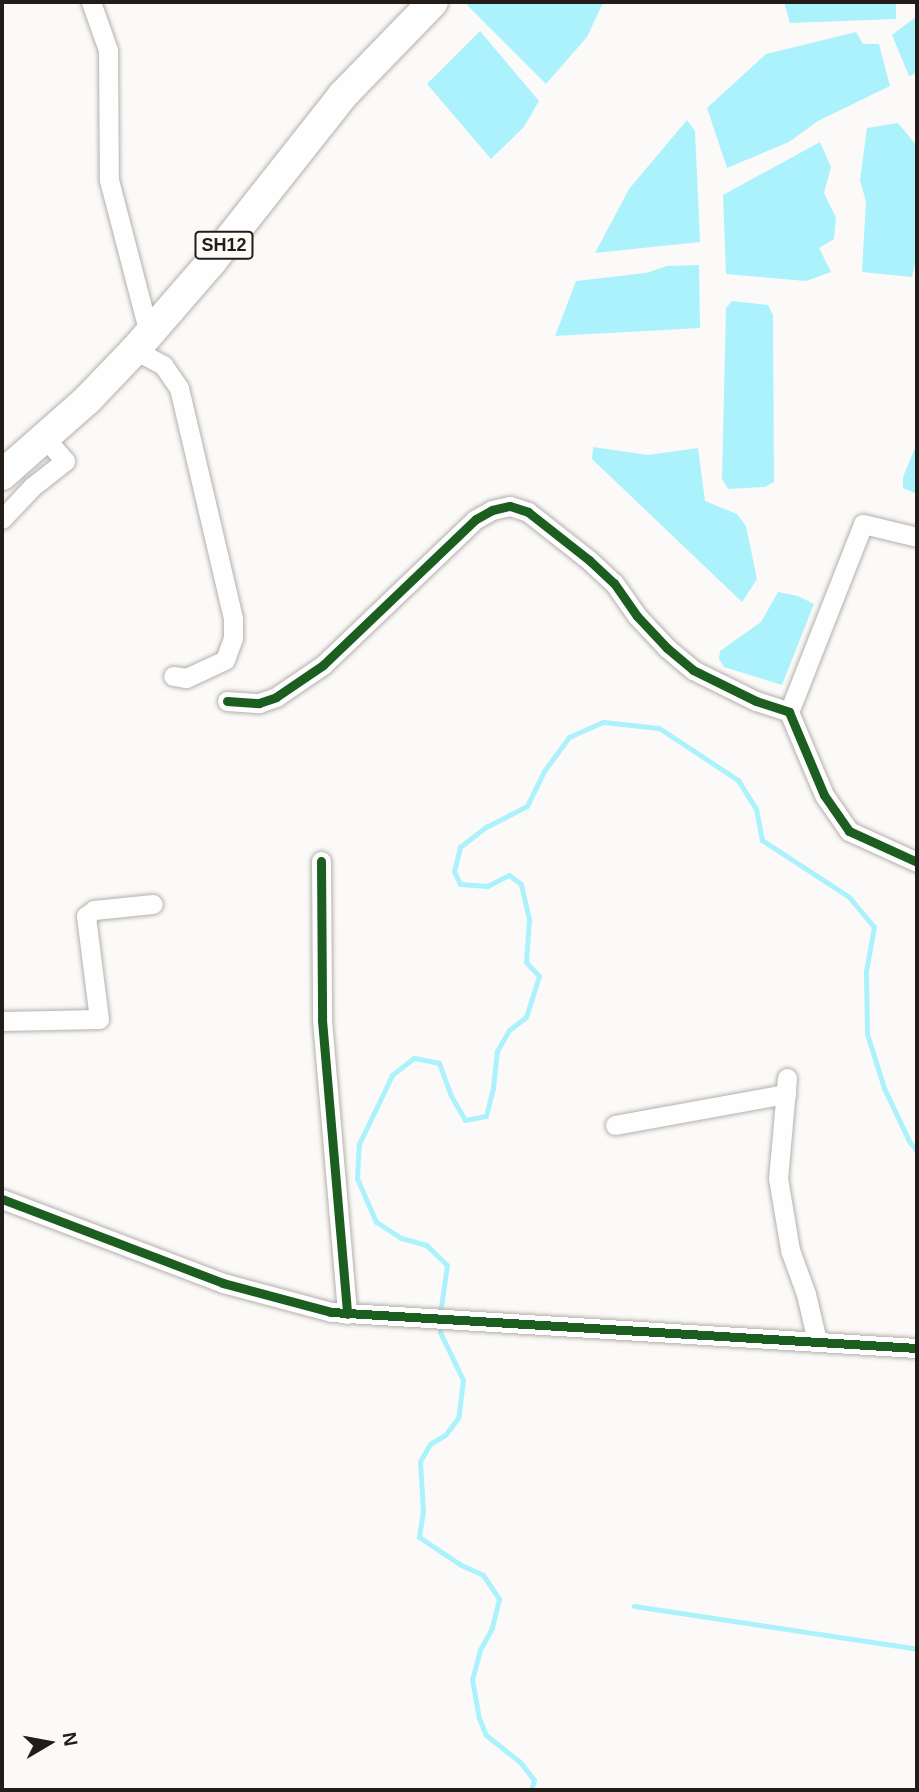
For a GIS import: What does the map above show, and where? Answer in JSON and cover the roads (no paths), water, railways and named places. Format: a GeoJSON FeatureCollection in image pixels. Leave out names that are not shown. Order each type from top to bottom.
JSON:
{"type":"FeatureCollection","features":[{"type":"Feature","properties":{"kind":"main road","name":"SH12"},"geometry":{"type":"LineString","coordinates":[[2,475],[86,400],[142,342],[212,261],[343,95],[433,2]]}},
{"type":"Feature","properties":{"kind":"street"},"geometry":{"type":"LineString","coordinates":[[92,2],[108,50],[109,180],[142,342],[179,388],[233,619],[233,638],[225,660],[186,678],[173,676]]}},
{"type":"Feature","properties":{"kind":"street"},"geometry":{"type":"LineString","coordinates":[[2,519],[32,487],[65,461],[44,437]]}},
{"type":"Feature","properties":{"kind":"street"},"geometry":{"type":"LineString","coordinates":[[227,701],[259,703],[268,700],[323,665],[476,519],[492,510],[510,506],[528,512],[589,560],[614,583],[637,616],[667,648],[693,670],[756,701],[789,712]]}},
{"type":"Feature","properties":{"kind":"street"},"geometry":{"type":"LineString","coordinates":[[917,537],[863,524],[789,712],[824,795],[849,831],[917,862]]}},
{"type":"Feature","properties":{"kind":"street"},"geometry":{"type":"LineString","coordinates":[[321,861],[321,1020],[347,1314]]}},
{"type":"Feature","properties":{"kind":"street"},"geometry":{"type":"LineString","coordinates":[[2,1021],[99,1019],[86,916],[94,911],[153,904]]}},
{"type":"Feature","properties":{"kind":"street"},"geometry":{"type":"LineString","coordinates":[[615,1125],[786,1086],[778,1178],[790,1250],[806,1294],[817,1341]]}},
{"type":"Feature","properties":{"kind":"street"},"geometry":{"type":"LineString","coordinates":[[2,1199],[223,1283],[331,1312],[917,1349]]}},
{"type":"Feature","properties":{"kind":"water"},"geometry":{"type":"Polygon","coordinates":[[[471,2],[607,2],[602,5],[587,37],[546,84],[467,5],[471,2]]]}},
{"type":"Feature","properties":{"kind":"water"},"geometry":{"type":"Polygon","coordinates":[[[784,2],[896,2],[896,19],[790,23],[784,2]]]}},
{"type":"Feature","properties":{"kind":"water"},"geometry":{"type":"Polygon","coordinates":[[[917,16],[917,73],[909,76],[892,35],[917,16]]]}},
{"type":"Feature","properties":{"kind":"water"},"geometry":{"type":"Polygon","coordinates":[[[480,31],[539,101],[524,127],[491,159],[427,84],[480,31]]]}},
{"type":"Feature","properties":{"kind":"water"},"geometry":{"type":"Polygon","coordinates":[[[856,32],[863,44],[879,44],[890,86],[818,121],[789,142],[727,168],[707,108],[766,54],[856,32]]]}},
{"type":"Feature","properties":{"kind":"water"},"geometry":{"type":"Polygon","coordinates":[[[687,120],[695,131],[700,242],[595,253],[629,189],[687,120]]]}},
{"type":"Feature","properties":{"kind":"water"},"geometry":{"type":"Polygon","coordinates":[[[898,123],[917,146],[917,254],[912,277],[862,272],[866,202],[860,180],[867,128],[898,123]]]}},
{"type":"Feature","properties":{"kind":"water"},"geometry":{"type":"Polygon","coordinates":[[[820,142],[831,167],[824,193],[836,218],[834,239],[819,248],[831,272],[806,281],[726,274],[723,195],[820,142]]]}},
{"type":"Feature","properties":{"kind":"water"},"geometry":{"type":"Polygon","coordinates":[[[699,265],[700,328],[555,336],[576,281],[646,273],[667,266],[699,265]]]}},
{"type":"Feature","properties":{"kind":"water"},"geometry":{"type":"Polygon","coordinates":[[[732,301],[768,305],[773,315],[774,482],[765,487],[728,489],[722,479],[726,308],[732,301]]]}},
{"type":"Feature","properties":{"kind":"water"},"geometry":{"type":"Polygon","coordinates":[[[917,443],[917,494],[903,488],[903,477],[917,443]]]}},
{"type":"Feature","properties":{"kind":"water"},"geometry":{"type":"Polygon","coordinates":[[[593,447],[648,455],[698,448],[705,501],[737,514],[746,526],[757,579],[742,602],[592,459],[593,447]]]}},
{"type":"Feature","properties":{"kind":"water"},"geometry":{"type":"Polygon","coordinates":[[[778,592],[798,596],[814,604],[782,685],[724,667],[719,659],[720,651],[761,622],[778,592]]]}},
{"type":"Feature","properties":{"kind":"waterway"},"geometry":{"type":"LineString","coordinates":[[440,1314],[447,1265],[426,1245],[401,1238],[376,1222],[357,1178],[359,1144],[392,1075],[414,1058],[439,1063],[450,1094],[465,1120],[486,1116],[493,1088],[497,1051],[509,1030],[526,1017],[539,976],[526,962],[529,919],[521,884],[509,875],[487,886],[460,884],[454,871],[460,847],[486,827],[527,806],[544,771],[569,737],[603,722],[659,728],[738,780],[756,809],[762,840],[849,897],[874,927],[866,971],[867,1034],[884,1088],[909,1141],[917,1151]]}},
{"type":"Feature","properties":{"kind":"waterway"},"geometry":{"type":"LineString","coordinates":[[440,1323],[440,1332],[463,1380],[458,1418],[445,1435],[430,1444],[420,1461],[423,1511],[419,1537],[461,1565],[483,1575],[499,1599],[492,1628],[480,1650],[472,1679],[479,1718],[486,1735],[520,1762],[534,1780],[531,1790]]}},
{"type":"Feature","properties":{"kind":"waterway"},"geometry":{"type":"LineString","coordinates":[[634,1606],[917,1649]]}}]}
